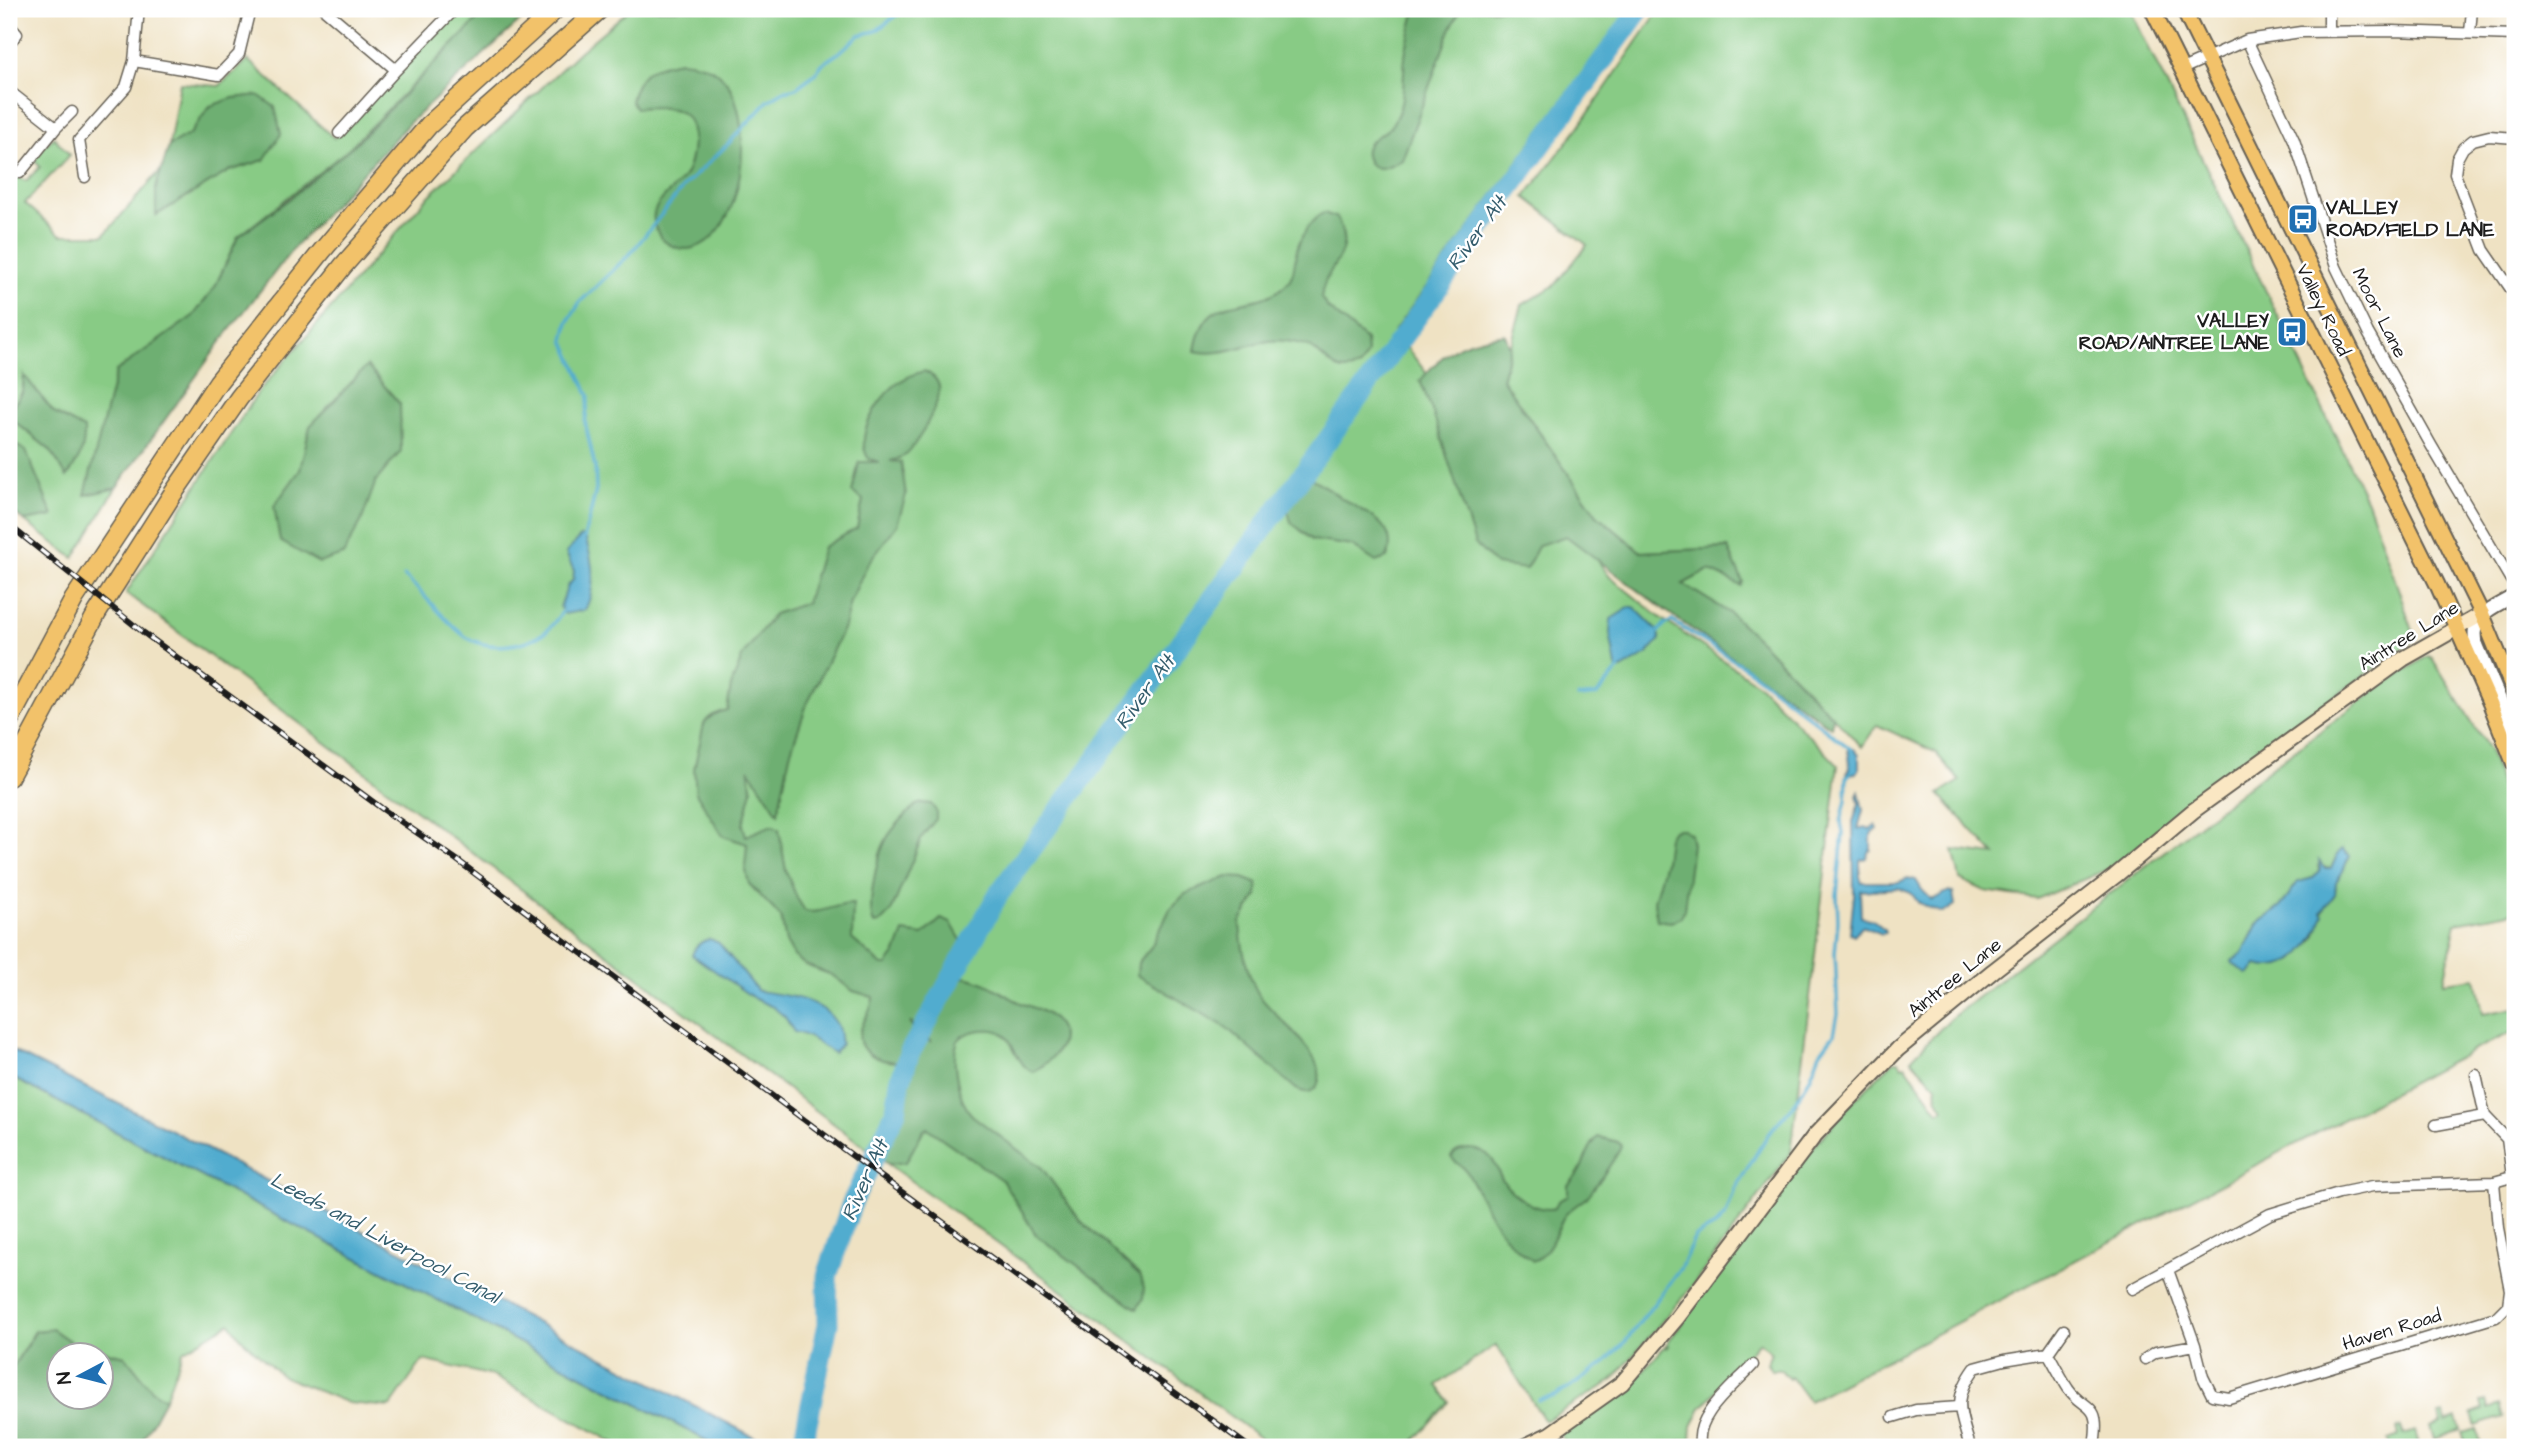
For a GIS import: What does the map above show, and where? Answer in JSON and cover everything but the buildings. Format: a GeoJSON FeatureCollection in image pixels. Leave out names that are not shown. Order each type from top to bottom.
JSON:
{"type":"FeatureCollection","features":[{"type":"Feature","properties":{"kind":"highway"},"geometry":{"type":"LineString","coordinates":[[9,721],[74,599],[151,480],[233,362],[321,251],[429,125],[556,9]]}},
{"type":"Feature","properties":{"kind":"highway"},"geometry":{"type":"LineString","coordinates":[[9,777],[97,613],[172,495],[239,398],[343,266],[464,128],[600,9]]}},
{"type":"Feature","properties":{"kind":"main road","name":"Valley Road"},"geometry":{"type":"LineString","coordinates":[[2152,9],[2437,584],[2500,725],[2515,766]]}},
{"type":"Feature","properties":{"kind":"main road","name":"Valley Road"},"geometry":{"type":"LineString","coordinates":[[2183,9],[2483,614],[2515,694]]}},
{"type":"Feature","properties":{"kind":"main road","name":"Aintree Lane"},"geometry":{"type":"LineString","coordinates":[[1523,1447],[1550,1434],[1622,1383],[1677,1318],[1815,1135],[1898,1049],[2115,876],[2193,810],[2371,682],[2483,614]]}},
{"type":"Feature","properties":{"kind":"street"},"geometry":{"type":"LineString","coordinates":[[85,177],[79,140],[126,87],[134,61],[139,9]]}},
{"type":"Feature","properties":{"kind":"street"},"geometry":{"type":"LineString","coordinates":[[134,61],[219,75],[239,54],[250,9]]}},
{"type":"Feature","properties":{"kind":"street"},"geometry":{"type":"LineString","coordinates":[[324,9],[396,70]]}},
{"type":"Feature","properties":{"kind":"street"},"geometry":{"type":"LineString","coordinates":[[2329,9],[2329,31]]}},
{"type":"Feature","properties":{"kind":"street"},"geometry":{"type":"LineString","coordinates":[[2470,33],[2472,9]]}},
{"type":"Feature","properties":{"kind":"street"},"geometry":{"type":"LineString","coordinates":[[339,132],[453,12]]}},
{"type":"Feature","properties":{"kind":"street"},"geometry":{"type":"LineString","coordinates":[[9,25],[17,34],[9,43]]}},
{"type":"Feature","properties":{"kind":"street"},"geometry":{"type":"LineString","coordinates":[[2182,69],[2246,40],[2280,34],[2329,31],[2515,35]]}},
{"type":"Feature","properties":{"kind":"street","name":"Moor Lane"},"geometry":{"type":"LineString","coordinates":[[2246,40],[2294,140],[2336,267],[2368,333],[2515,587]]}},
{"type":"Feature","properties":{"kind":"street"},"geometry":{"type":"LineString","coordinates":[[9,91],[55,128]]}},
{"type":"Feature","properties":{"kind":"street"},"geometry":{"type":"LineString","coordinates":[[20,173],[55,128],[72,112]]}},
{"type":"Feature","properties":{"kind":"street"},"geometry":{"type":"LineString","coordinates":[[2515,138],[2489,136],[2473,140],[2463,148],[2457,159],[2455,174],[2484,250],[2515,295]]}},
{"type":"Feature","properties":{"kind":"street"},"geometry":{"type":"LineString","coordinates":[[2513,601],[2483,614],[2475,625],[2475,640],[2504,709],[2515,758]]}},
{"type":"Feature","properties":{"kind":"street"},"geometry":{"type":"LineString","coordinates":[[2132,1289],[2270,1214],[2339,1193],[2373,1186],[2494,1182],[2513,1176],[2507,1139],[2485,1115],[2476,1075]]}},
{"type":"Feature","properties":{"kind":"street"},"geometry":{"type":"LineString","coordinates":[[2436,1125],[2485,1115]]}},
{"type":"Feature","properties":{"kind":"street","name":"Haven Road"},"geometry":{"type":"LineString","coordinates":[[2168,1270],[2195,1345],[2203,1377],[2213,1395],[2229,1398],[2496,1317],[2508,1305],[2511,1290],[2498,1228],[2494,1182]]}},
{"type":"Feature","properties":{"kind":"street"},"geometry":{"type":"LineString","coordinates":[[1970,1447],[1959,1407],[1962,1385],[1975,1368],[2048,1353],[2064,1330]]}},
{"type":"Feature","properties":{"kind":"street"},"geometry":{"type":"LineString","coordinates":[[2145,1359],[2156,1352],[2195,1345]]}},
{"type":"Feature","properties":{"kind":"street"},"geometry":{"type":"LineString","coordinates":[[2048,1353],[2070,1391],[2090,1406],[2097,1423],[2095,1439]]}},
{"type":"Feature","properties":{"kind":"street"},"geometry":{"type":"LineString","coordinates":[[1701,1447],[1699,1437],[1702,1422],[1753,1365]]}},
{"type":"Feature","properties":{"kind":"street"},"geometry":{"type":"LineString","coordinates":[[1893,1417],[1916,1410],[1959,1407]]}},
{"type":"Feature","properties":{"kind":"street"},"geometry":{"type":"LineString","coordinates":[[1550,1434],[1560,1447]]}},
{"type":"Feature","properties":{"kind":"green space"},"geometry":{"type":"Polygon","coordinates":[[[456,9],[489,9],[345,152],[238,237],[215,287],[194,316],[116,371],[86,495],[116,488],[74,558],[24,521],[53,516],[26,452],[9,441],[9,417],[50,450],[83,429],[54,413],[24,375],[22,392],[9,412],[9,173],[26,181],[40,167],[32,157],[54,137],[70,155],[25,203],[61,235],[104,235],[160,171],[157,215],[229,171],[264,160],[210,106],[190,134],[169,146],[180,83],[219,86],[248,60],[334,138],[456,9]]]}},
{"type":"Feature","properties":{"kind":"green space"},"geometry":{"type":"Polygon","coordinates":[[[488,9],[533,9],[409,123],[293,249],[225,336],[116,488],[85,495],[116,371],[193,316],[215,287],[238,237],[356,143],[488,9]]]}},
{"type":"Feature","properties":{"kind":"green space"},"geometry":{"type":"Polygon","coordinates":[[[630,9],[1629,9],[1394,331],[1428,375],[1566,517],[1610,577],[1662,619],[1758,684],[1838,765],[1791,1153],[1693,1285],[1612,1381],[1545,1421],[1496,1345],[1437,1385],[1449,1402],[1409,1447],[1272,1447],[878,1157],[126,593],[259,391],[425,200],[579,52],[630,9]]]}},
{"type":"Feature","properties":{"kind":"green space"},"geometry":{"type":"Polygon","coordinates":[[[1416,9],[1461,9],[1450,30],[1402,160],[1379,168],[1368,161],[1367,145],[1390,127],[1399,111],[1406,50],[1416,9]]]}},
{"type":"Feature","properties":{"kind":"green space"},"geometry":{"type":"Polygon","coordinates":[[[1660,9],[2130,9],[2367,501],[2416,639],[2245,760],[2111,868],[2037,899],[1985,891],[1960,879],[1953,850],[1995,855],[1939,794],[1960,781],[1935,752],[1877,725],[1862,747],[1731,614],[1683,584],[1709,570],[1728,548],[1641,552],[1597,515],[1502,379],[1522,305],[1555,285],[1587,245],[1525,197],[1578,128],[1660,9]]]}},
{"type":"Feature","properties":{"kind":"green space"},"geometry":{"type":"Polygon","coordinates":[[[680,61],[703,65],[723,78],[734,95],[740,119],[742,146],[740,174],[733,201],[722,225],[707,241],[687,249],[674,247],[663,240],[656,230],[654,218],[660,201],[680,182],[687,171],[693,142],[690,123],[678,111],[652,107],[636,108],[631,101],[642,76],[661,65],[680,61]]]}},
{"type":"Feature","properties":{"kind":"green space"},"geometry":{"type":"Polygon","coordinates":[[[258,95],[275,107],[281,134],[264,160],[229,171],[156,215],[156,187],[169,146],[190,134],[210,106],[233,98],[258,95]]]}},
{"type":"Feature","properties":{"kind":"green space"},"geometry":{"type":"Polygon","coordinates":[[[1324,213],[1337,218],[1344,242],[1321,298],[1328,308],[1366,340],[1367,353],[1360,367],[1351,370],[1337,368],[1308,346],[1286,341],[1263,342],[1218,352],[1195,351],[1200,330],[1208,317],[1230,305],[1271,295],[1288,282],[1302,236],[1312,222],[1324,213]]]}},
{"type":"Feature","properties":{"kind":"green space"},"geometry":{"type":"Polygon","coordinates":[[[1505,334],[1510,348],[1502,379],[1597,515],[1641,552],[1728,548],[1743,582],[1741,586],[1709,570],[1683,584],[1731,614],[1763,644],[1833,717],[1831,727],[1659,606],[1566,536],[1539,545],[1526,569],[1496,565],[1475,544],[1420,381],[1439,360],[1457,347],[1505,334]]]}},
{"type":"Feature","properties":{"kind":"green space"},"geometry":{"type":"Polygon","coordinates":[[[367,366],[400,404],[401,451],[376,481],[361,522],[343,555],[319,563],[280,541],[274,506],[300,470],[310,426],[367,366]]]}},
{"type":"Feature","properties":{"kind":"green space"},"geometry":{"type":"Polygon","coordinates":[[[924,371],[937,381],[939,393],[933,412],[916,442],[905,455],[890,461],[901,462],[906,495],[897,525],[868,563],[850,602],[844,627],[807,704],[790,754],[778,813],[749,769],[752,790],[743,825],[746,836],[772,825],[779,829],[786,871],[805,911],[853,904],[852,939],[882,965],[887,965],[896,953],[904,932],[923,935],[941,919],[951,923],[964,945],[942,991],[917,1029],[910,1024],[915,1030],[897,1062],[870,1054],[861,1044],[861,1029],[872,1006],[873,997],[853,991],[832,975],[805,965],[794,956],[786,942],[781,917],[749,884],[745,867],[747,844],[723,836],[696,793],[694,769],[704,724],[714,714],[727,710],[731,686],[743,655],[774,614],[806,603],[823,547],[857,528],[863,500],[852,492],[859,462],[879,462],[869,459],[864,440],[875,409],[897,383],[924,371]]]}},
{"type":"Feature","properties":{"kind":"green space"},"geometry":{"type":"Polygon","coordinates":[[[24,375],[54,413],[84,429],[80,454],[67,477],[50,450],[9,417],[23,392],[24,375]]]}},
{"type":"Feature","properties":{"kind":"green space"},"geometry":{"type":"Polygon","coordinates":[[[9,441],[26,451],[53,516],[24,521],[9,508],[9,441]]]}},
{"type":"Feature","properties":{"kind":"green space"},"geometry":{"type":"Polygon","coordinates":[[[1306,476],[1385,528],[1390,547],[1387,558],[1376,562],[1352,546],[1312,540],[1291,522],[1286,504],[1306,476]]]}},
{"type":"Feature","properties":{"kind":"green space"},"geometry":{"type":"Polygon","coordinates":[[[2428,656],[2432,658],[2490,751],[2515,839],[2515,912],[2456,923],[2444,982],[2476,978],[2483,1014],[2515,1008],[2515,1031],[2474,1050],[1809,1401],[1791,1377],[1789,1379],[1781,1370],[1771,1370],[1767,1363],[1771,1353],[1759,1342],[1700,1409],[1692,1426],[1691,1440],[1679,1441],[1668,1447],[1568,1447],[1561,1436],[1563,1428],[1594,1412],[1619,1394],[1665,1346],[1669,1346],[1666,1345],[1784,1181],[1854,1100],[1894,1061],[1905,1065],[1939,1112],[1944,1109],[1937,1097],[1936,1086],[1911,1059],[1950,1019],[2271,768],[2378,688],[2428,656]],[[2337,855],[2331,869],[2318,866],[2320,872],[2313,878],[2298,882],[2280,907],[2257,925],[2243,953],[2233,961],[2257,965],[2304,949],[2315,938],[2325,906],[2335,894],[2336,882],[2348,860],[2337,855]]]}},
{"type":"Feature","properties":{"kind":"green space"},"geometry":{"type":"Polygon","coordinates":[[[931,804],[936,811],[936,819],[922,837],[891,912],[880,923],[874,924],[872,894],[883,846],[900,821],[916,805],[931,804]]]}},
{"type":"Feature","properties":{"kind":"green space"},"geometry":{"type":"Polygon","coordinates":[[[1677,829],[1683,829],[1690,834],[1692,844],[1684,910],[1681,917],[1671,922],[1657,920],[1654,901],[1665,861],[1668,837],[1677,829]]]}},
{"type":"Feature","properties":{"kind":"green space"},"geometry":{"type":"Polygon","coordinates":[[[1227,877],[1243,878],[1258,884],[1257,896],[1240,922],[1245,960],[1259,995],[1300,1039],[1317,1064],[1320,1076],[1316,1087],[1309,1092],[1296,1089],[1227,1028],[1137,975],[1138,963],[1151,947],[1170,909],[1185,894],[1227,877]]]}},
{"type":"Feature","properties":{"kind":"green space"},"geometry":{"type":"Polygon","coordinates":[[[962,977],[984,983],[1043,1012],[1058,1025],[1062,1033],[1059,1048],[1033,1072],[1022,1063],[1004,1034],[982,1030],[964,1035],[957,1043],[955,1051],[960,1092],[973,1116],[1042,1168],[1080,1220],[1139,1275],[1144,1288],[1143,1298],[1137,1309],[1036,1235],[1003,1181],[927,1128],[906,1162],[890,1164],[878,1157],[897,1120],[915,1055],[925,1039],[932,1042],[926,1036],[962,977]]]}},
{"type":"Feature","properties":{"kind":"green space"},"geometry":{"type":"Polygon","coordinates":[[[9,1076],[719,1447],[622,1447],[493,1376],[423,1360],[390,1407],[348,1403],[282,1376],[241,1338],[230,1323],[183,1351],[165,1399],[152,1390],[125,1356],[116,1354],[116,1340],[68,1340],[52,1329],[35,1331],[9,1373],[9,1076]]]}},
{"type":"Feature","properties":{"kind":"green space"},"geometry":{"type":"Polygon","coordinates":[[[1598,1137],[1618,1142],[1621,1146],[1619,1151],[1588,1196],[1565,1215],[1548,1248],[1533,1261],[1501,1232],[1467,1172],[1451,1157],[1464,1150],[1482,1151],[1492,1160],[1503,1181],[1513,1192],[1533,1205],[1548,1209],[1555,1208],[1558,1201],[1568,1196],[1568,1185],[1578,1174],[1589,1148],[1598,1137]]]}},
{"type":"Feature","properties":{"kind":"green space"},"geometry":{"type":"Polygon","coordinates":[[[52,1329],[68,1340],[46,1340],[46,1410],[116,1410],[116,1354],[125,1356],[152,1390],[165,1399],[140,1445],[136,1447],[9,1447],[9,1373],[36,1331],[52,1329]]]}},
{"type":"Feature","properties":{"kind":"green space"},"geometry":{"type":"Polygon","coordinates":[[[2486,1401],[2488,1409],[2499,1405],[2503,1417],[2476,1426],[2472,1414],[2483,1410],[2481,1402],[2486,1401]]]}},
{"type":"Feature","properties":{"kind":"green space"},"geometry":{"type":"Polygon","coordinates":[[[2444,1414],[2446,1422],[2457,1418],[2461,1430],[2434,1439],[2430,1427],[2441,1423],[2439,1415],[2444,1414]]]}},
{"type":"Feature","properties":{"kind":"green space"},"geometry":{"type":"Polygon","coordinates":[[[2401,1427],[2404,1435],[2415,1431],[2419,1444],[2390,1447],[2388,1440],[2399,1436],[2397,1428],[2401,1427]]]}},
{"type":"Feature","properties":{"kind":"green space"},"geometry":{"type":"Polygon","coordinates":[[[2477,1429],[2482,1447],[2467,1447],[2462,1433],[2477,1429]]]}},
{"type":"Feature","properties":{"kind":"water"},"geometry":{"type":"Polygon","coordinates":[[[581,536],[586,539],[590,557],[593,575],[591,593],[585,610],[565,614],[560,607],[568,585],[573,580],[574,571],[566,553],[581,536]]]}},
{"type":"Feature","properties":{"kind":"water"},"geometry":{"type":"Polygon","coordinates":[[[1634,607],[1657,630],[1660,640],[1647,654],[1618,671],[1610,633],[1611,619],[1634,607]]]}},
{"type":"Feature","properties":{"kind":"water"},"geometry":{"type":"Polygon","coordinates":[[[1854,749],[1859,755],[1859,770],[1847,774],[1850,763],[1848,750],[1854,749]]]}},
{"type":"Feature","properties":{"kind":"water"},"geometry":{"type":"Polygon","coordinates":[[[1859,792],[1863,810],[1858,829],[1870,829],[1875,825],[1877,829],[1871,834],[1871,850],[1867,858],[1860,860],[1862,882],[1899,882],[1908,878],[1916,880],[1932,900],[1949,891],[1953,893],[1955,905],[1943,913],[1918,902],[1911,893],[1898,888],[1860,891],[1861,917],[1873,920],[1885,932],[1882,934],[1862,926],[1854,935],[1850,933],[1854,895],[1853,822],[1859,803],[1859,792]]]}},
{"type":"Feature","properties":{"kind":"water"},"geometry":{"type":"Polygon","coordinates":[[[2342,849],[2349,856],[2336,882],[2335,894],[2322,912],[2324,915],[2314,936],[2300,955],[2281,965],[2257,965],[2249,975],[2233,964],[2232,961],[2243,953],[2257,925],[2280,907],[2298,882],[2313,878],[2320,872],[2319,861],[2325,869],[2331,869],[2342,849]]]}},
{"type":"Feature","properties":{"kind":"water"},"geometry":{"type":"Polygon","coordinates":[[[710,939],[719,943],[758,991],[803,1000],[814,1004],[832,1017],[838,1027],[841,1044],[834,1053],[810,1038],[794,1032],[785,1017],[773,1007],[755,999],[692,955],[698,944],[710,939]]]}},
{"type":"Feature","properties":{"kind":"water"},"geometry":{"type":"Polygon","coordinates":[[[9,1049],[169,1129],[773,1447],[719,1447],[9,1076],[9,1049]]]}},
{"type":"Feature","properties":{"kind":"waterway"},"geometry":{"type":"LineString","coordinates":[[584,539],[596,490],[595,467],[585,422],[589,396],[564,340],[568,322],[580,302],[631,253],[685,185],[768,101],[784,91],[796,88],[859,35],[876,31],[905,9]]}},
{"type":"Feature","properties":{"kind":"waterway","name":"River Alt"},"geometry":{"type":"LineString","coordinates":[[802,1447],[828,1324],[827,1276],[852,1203],[896,1111],[900,1082],[909,1054],[998,895],[1640,9]]}},
{"type":"Feature","properties":{"kind":"waterway"},"geometry":{"type":"LineString","coordinates":[[404,576],[458,631],[485,644],[505,646],[536,638],[547,631],[565,609]]}},
{"type":"Feature","properties":{"kind":"waterway"},"geometry":{"type":"LineString","coordinates":[[1658,632],[1672,621],[1749,670],[1852,750]]}},
{"type":"Feature","properties":{"kind":"waterway"},"geometry":{"type":"LineString","coordinates":[[1578,697],[1597,695],[1619,669]]}},
{"type":"Feature","properties":{"kind":"waterway"},"geometry":{"type":"LineString","coordinates":[[1539,1400],[1555,1396],[1569,1388],[1602,1365],[1623,1345],[1680,1269],[1695,1237],[1715,1226],[1726,1214],[1735,1189],[1769,1133],[1795,1103],[1810,1078],[1820,1053],[1834,1034],[1838,1014],[1835,953],[1843,833],[1841,822],[1846,800],[1847,776],[1850,774]]}},
{"type":"Feature","properties":{"kind":"railway"},"geometry":{"type":"LineString","coordinates":[[9,525],[144,633],[384,810],[457,860],[846,1151],[1249,1447]]}},
{"type":"Feature","properties":{"kind":"place","name":"VALLEY ROAD/FIELD LANE"},"geometry":{"type":"Point","coordinates":[2303,219]}},
{"type":"Feature","properties":{"kind":"place","name":"VALLEY ROAD/AINTREE LANE"},"geometry":{"type":"Point","coordinates":[2292,332]}},
{"type":"Feature","properties":{"kind":"water label","name":"Leeds and Liverpool Canal"},"geometry":{"type":"Point","coordinates":[385,1238]}}]}
